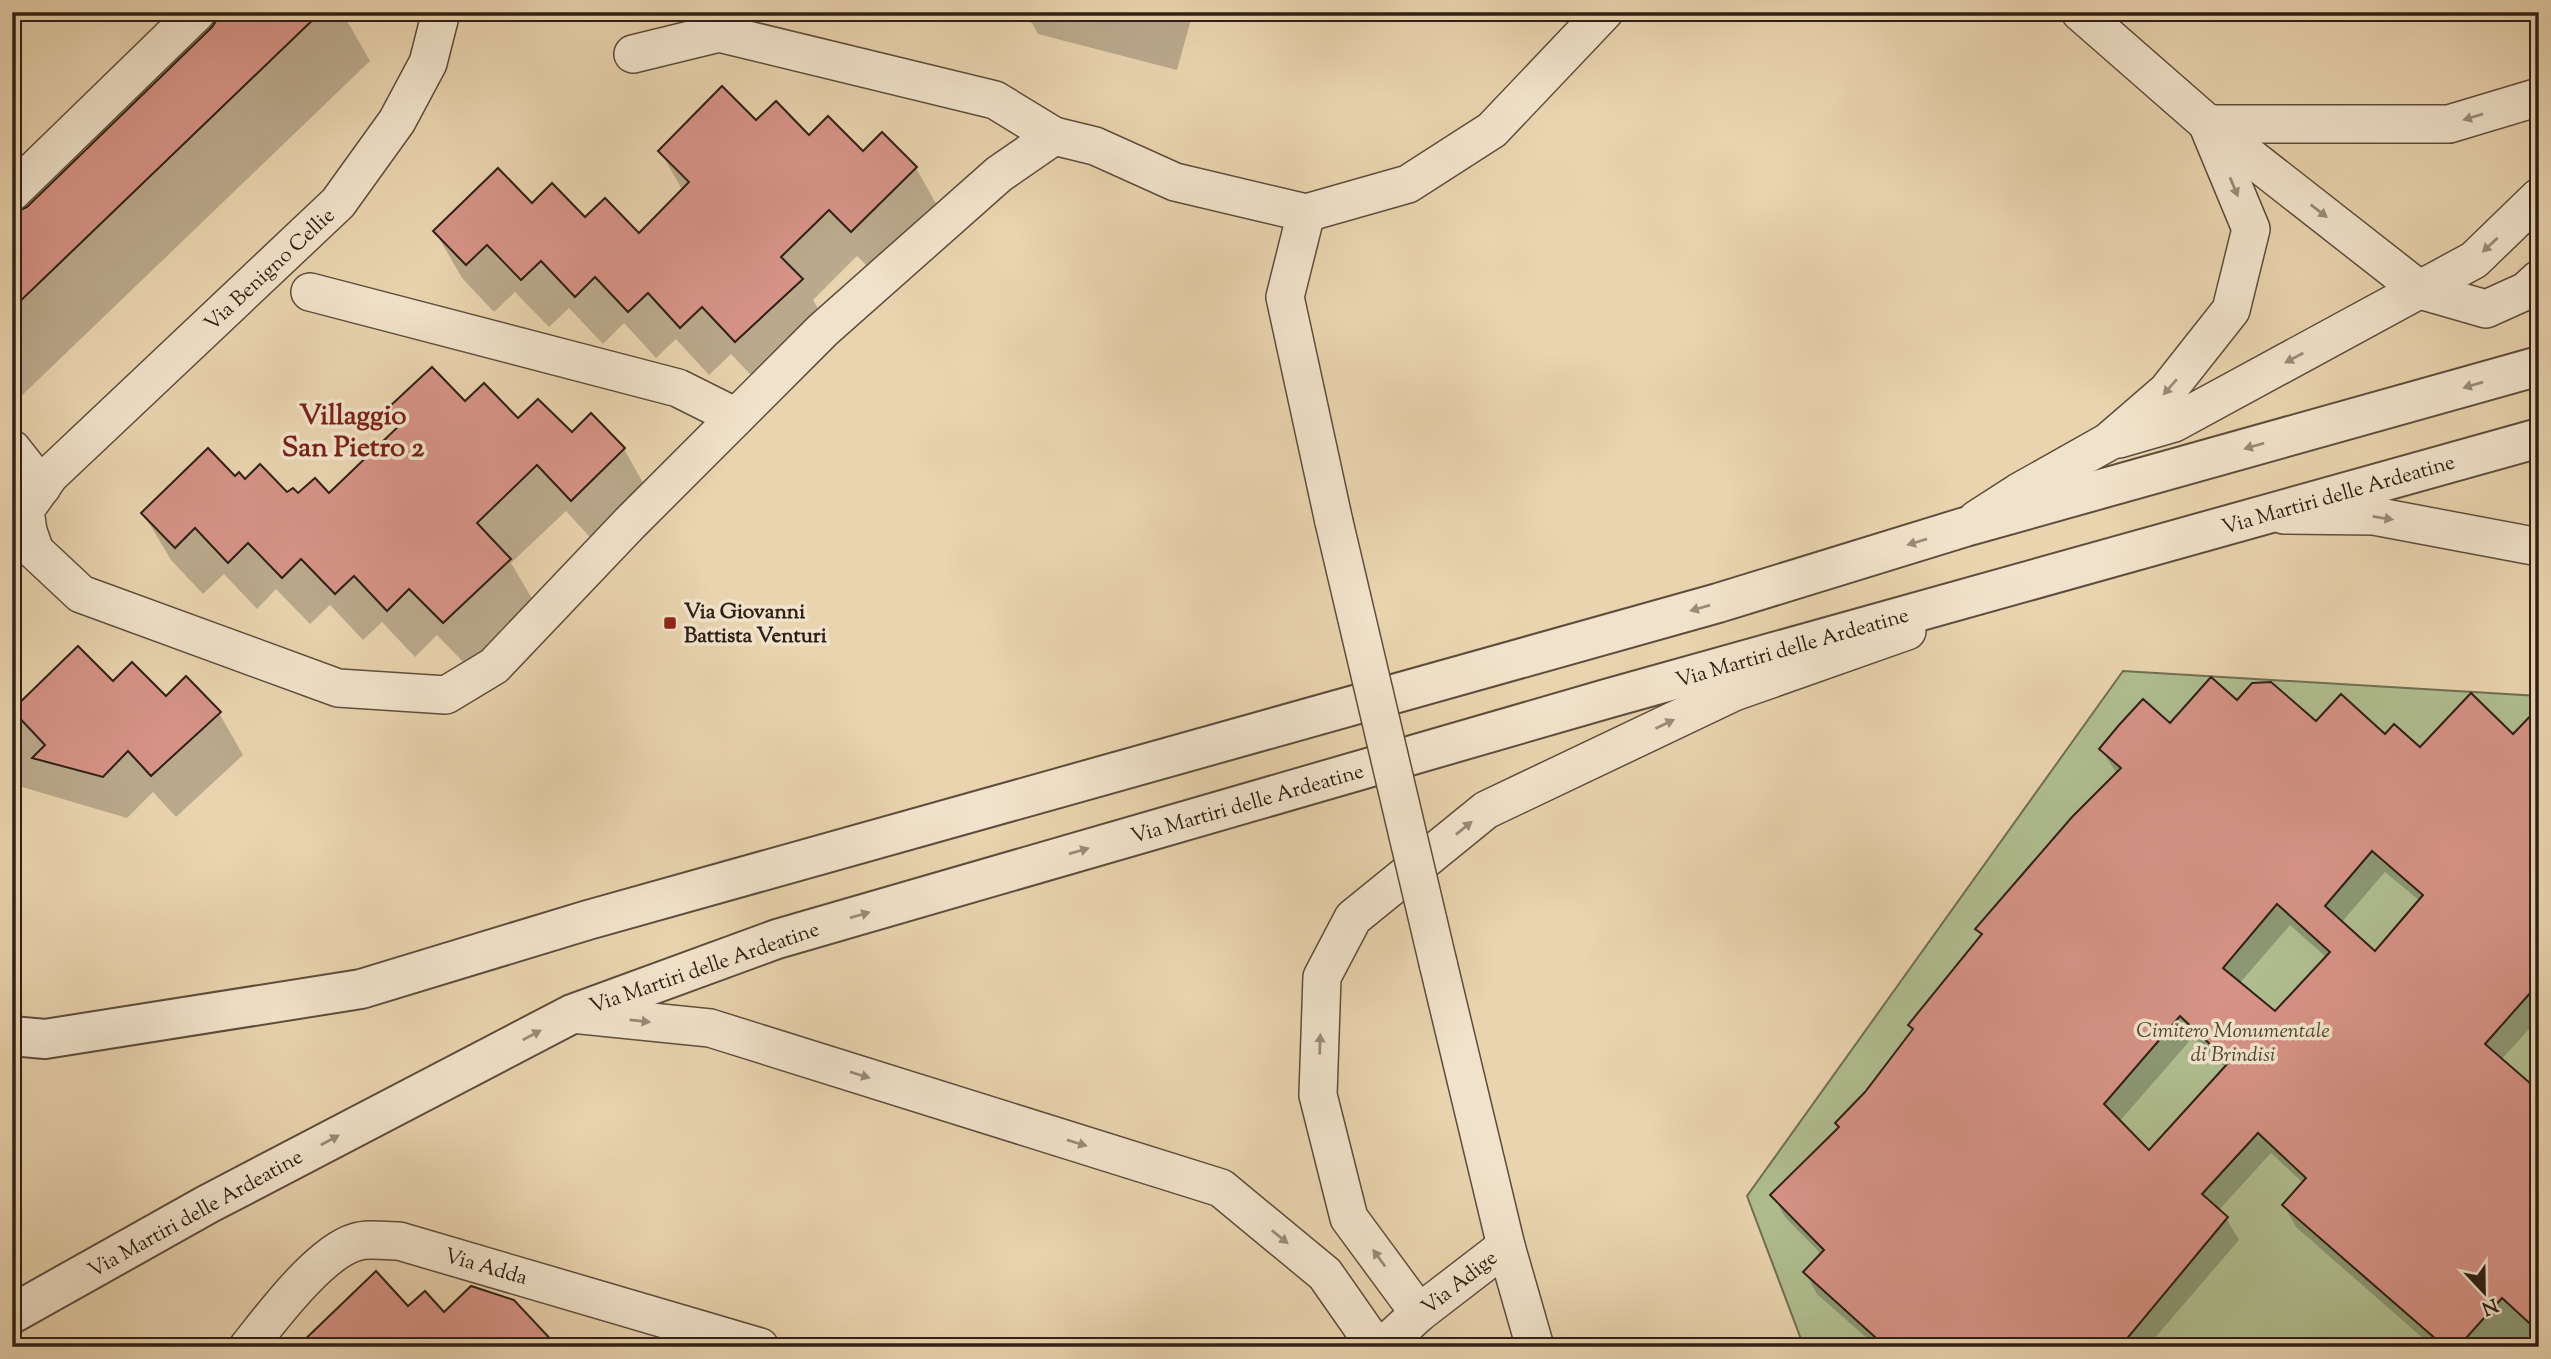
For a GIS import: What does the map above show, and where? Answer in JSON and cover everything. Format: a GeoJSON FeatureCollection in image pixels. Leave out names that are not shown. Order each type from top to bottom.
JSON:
{"type":"FeatureCollection","features":[{"type":"Feature","properties":{"kind":"street"},"geometry":{"type":"LineString","coordinates":[[12,192],[197,12]]}},
{"type":"Feature","properties":{"kind":"street","name":"Via Benigno Cellie"},"geometry":{"type":"LineString","coordinates":[[441,12],[428,63],[397,121],[338,203],[50,475],[25,510],[27,531],[35,551],[81,594],[338,688],[446,695],[494,666],[736,417]]}},
{"type":"Feature","properties":{"kind":"street"},"geometry":{"type":"LineString","coordinates":[[633,54],[719,33],[995,100],[1054,136],[1094,146],[1175,181],[1306,213],[1408,184],[1492,130],[1604,12]]}},
{"type":"Feature","properties":{"kind":"street"},"geometry":{"type":"LineString","coordinates":[[2080,12],[2207,124],[2420,290],[2486,309],[2526,291],[2539,279]]}},
{"type":"Feature","properties":{"kind":"street"},"geometry":{"type":"LineString","coordinates":[[2207,124],[2449,124],[2539,97]]}},
{"type":"Feature","properties":{"kind":"street"},"geometry":{"type":"LineString","coordinates":[[1965,527],[2019,492],[2108,442],[2167,391],[2231,310],[2252,229],[2207,124]]}},
{"type":"Feature","properties":{"kind":"street"},"geometry":{"type":"LineString","coordinates":[[310,292],[678,388],[736,417],[823,330],[999,174],[1054,136]]}},
{"type":"Feature","properties":{"kind":"street"},"geometry":{"type":"LineString","coordinates":[[2108,442],[2174,423],[2474,260],[2539,197]]}},
{"type":"Feature","properties":{"kind":"street"},"geometry":{"type":"LineString","coordinates":[[1306,213],[1285,297],[1334,522],[1438,962],[1506,1246],[1535,1347]]}},
{"type":"Feature","properties":{"kind":"street"},"geometry":{"type":"LineString","coordinates":[[12,1036],[45,1039],[361,989],[588,920],[1718,603],[1965,527],[2539,366]]}},
{"type":"Feature","properties":{"kind":"street","name":"Via Martiri delle Ardeatine"},"geometry":{"type":"LineString","coordinates":[[12,1314],[208,1204],[572,1013],[777,939],[2002,587],[2539,438]]}},
{"type":"Feature","properties":{"kind":"street"},"geometry":{"type":"LineString","coordinates":[[12,449],[42,487]]}},
{"type":"Feature","properties":{"kind":"street"},"geometry":{"type":"LineString","coordinates":[[2266,514],[2374,516],[2539,547]]}},
{"type":"Feature","properties":{"kind":"street"},"geometry":{"type":"LineString","coordinates":[[1419,1313],[1349,1218],[1318,1095],[1322,977],[1353,918],[1486,810],[1734,692],[1910,631],[2002,587]]}},
{"type":"Feature","properties":{"kind":"street"},"geometry":{"type":"LineString","coordinates":[[572,1013],[710,1028],[1221,1188],[1325,1274],[1376,1347]]}},
{"type":"Feature","properties":{"kind":"street","name":"Via Adda"},"geometry":{"type":"LineString","coordinates":[[248,1347],[288,1296],[323,1263],[356,1242],[399,1241],[760,1347]]}},
{"type":"Feature","properties":{"kind":"street","name":"Via Adige"},"geometry":{"type":"LineString","coordinates":[[1382,1347],[1419,1313],[1506,1246]]}},
{"type":"Feature","properties":{"kind":"green space","name":"Cimitero Monumentale di Brindisi"},"geometry":{"type":"Polygon","coordinates":[[[2123,671],[2539,696],[2539,1347],[1804,1347],[1747,1196],[2123,671]]]}},
{"type":"Feature","properties":{"kind":"building"},"geometry":{"type":"Polygon","coordinates":[[[222,12],[321,12],[12,309],[12,214],[27,207],[212,27],[222,12]]]}},
{"type":"Feature","properties":{"kind":"building"},"geometry":{"type":"Polygon","coordinates":[[[722,86],[756,120],[776,101],[809,135],[828,116],[863,151],[882,132],[917,167],[851,232],[829,210],[781,257],[803,279],[735,342],[702,307],[680,328],[648,293],[628,312],[595,277],[575,297],[541,261],[521,280],[487,245],[466,265],[433,231],[498,168],[532,203],[552,183],[585,217],[605,198],[639,233],[689,182],[658,151],[722,86]]]}},
{"type":"Feature","properties":{"kind":"building"},"geometry":{"type":"Polygon","coordinates":[[[432,367],[465,401],[484,383],[518,418],[538,399],[572,432],[591,413],[625,448],[571,501],[537,465],[477,523],[511,559],[443,623],[409,589],[387,611],[354,576],[335,594],[301,559],[282,578],[248,543],[228,563],[195,528],[175,548],[141,513],[208,448],[235,476],[239,472],[245,479],[260,464],[287,492],[293,488],[298,493],[315,478],[329,493],[403,422],[389,407],[432,367]]]}},
{"type":"Feature","properties":{"kind":"building"},"geometry":{"type":"Polygon","coordinates":[[[78,646],[113,681],[132,662],[166,696],[186,676],[221,712],[151,776],[128,751],[103,777],[32,758],[45,745],[12,710],[78,646]]]}},
{"type":"Feature","properties":{"kind":"building","name":"Cimitero Monumentale di Brindisi"},"geometry":{"type":"Polygon","coordinates":[[[2211,677],[2237,700],[2252,683],[2271,682],[2316,721],[2341,694],[2385,734],[2394,724],[2420,747],[2471,693],[2513,734],[2539,707],[2539,983],[2485,1044],[2539,1091],[2539,1332],[2502,1298],[2458,1347],[2445,1347],[2282,1205],[2306,1178],[2258,1133],[2202,1194],[2228,1217],[2120,1347],[1886,1347],[1803,1272],[1824,1250],[1770,1195],[1839,1127],[1835,1123],[1865,1092],[1913,1029],[1908,1025],[1982,934],[1975,929],[2072,817],[2121,768],[2099,749],[2119,725],[2143,699],[2170,723],[2211,677]],[[2372,851],[2325,906],[2375,951],[2423,895],[2372,851]],[[2277,904],[2223,968],[2275,1011],[2330,952],[2277,904]],[[2180,1016],[2104,1104],[2149,1150],[2229,1062],[2180,1016]]]}},
{"type":"Feature","properties":{"kind":"building"},"geometry":{"type":"Polygon","coordinates":[[[376,1271],[408,1306],[425,1291],[444,1312],[471,1286],[514,1300],[558,1347],[297,1347],[376,1271]]]}},
{"type":"Feature","properties":{"kind":"place","name":"Via Giovanni Battista Venturi"},"geometry":{"type":"Point","coordinates":[670,623]}},
{"type":"Feature","properties":{"kind":"district","name":"Villaggio San Pietro 2"},"geometry":{"type":"Point","coordinates":[353,430]}}]}
